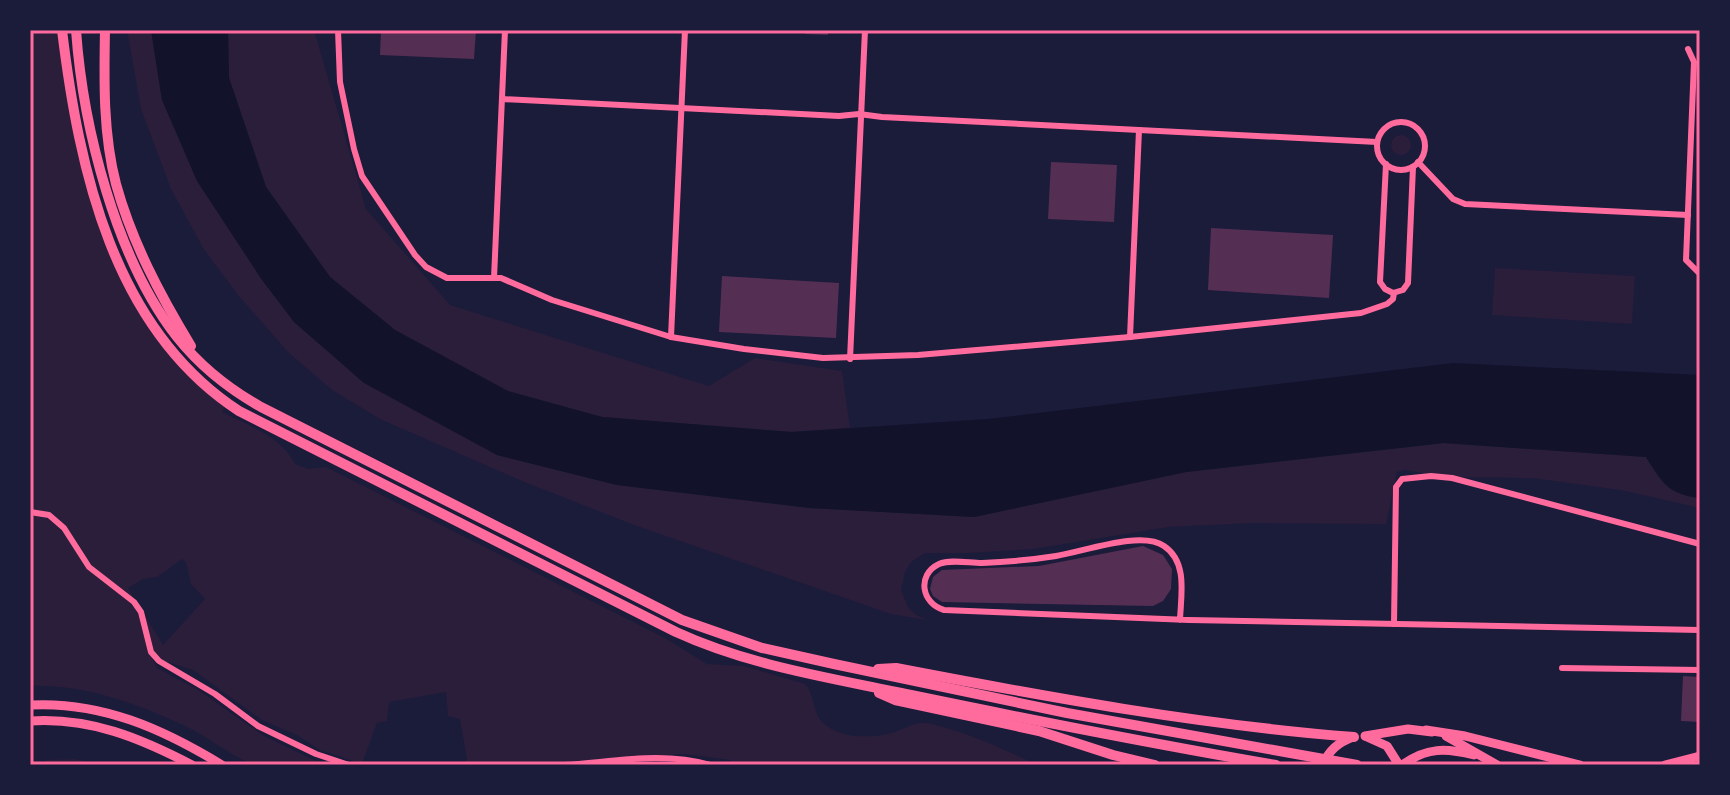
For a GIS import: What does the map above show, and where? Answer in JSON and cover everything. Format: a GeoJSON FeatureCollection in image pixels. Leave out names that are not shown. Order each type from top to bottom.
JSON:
{"type":"FeatureCollection","features":[{"type":"Feature","properties":{"kind":"highway"},"geometry":{"type":"LineString","coordinates":[[62,30],[82,158],[118,261],[154,329],[177,359],[216,395],[255,420],[676,632],[719,650],[859,684],[1012,716],[1276,765]]}},
{"type":"Feature","properties":{"kind":"highway"},"geometry":{"type":"LineString","coordinates":[[76,30],[89,124],[101,173],[118,223],[155,305],[202,365],[261,407],[682,620],[762,648],[1083,716],[1352,764]]}},
{"type":"Feature","properties":{"kind":"highway"},"geometry":{"type":"LineString","coordinates":[[105,30],[107,117],[116,182],[155,284],[202,365]]}},
{"type":"Feature","properties":{"kind":"highway"},"geometry":{"type":"LineString","coordinates":[[862,670],[896,668],[1082,702],[1288,732],[1360,736]]}},
{"type":"Feature","properties":{"kind":"highway"},"geometry":{"type":"LineString","coordinates":[[859,684],[895,700],[1039,731],[1155,765]]}},
{"type":"Feature","properties":{"kind":"main road"},"geometry":{"type":"LineString","coordinates":[[35,705],[90,709],[130,719],[176,738],[222,765]]}},
{"type":"Feature","properties":{"kind":"main road"},"geometry":{"type":"LineString","coordinates":[[35,721],[108,729],[146,741],[189,765]]}},
{"type":"Feature","properties":{"kind":"main road"},"geometry":{"type":"LineString","coordinates":[[1426,730],[1452,738],[1497,765]]}},
{"type":"Feature","properties":{"kind":"main road"},"geometry":{"type":"LineString","coordinates":[[1322,765],[1330,750],[1340,742],[1393,731],[1426,730],[1465,736],[1580,765]]}},
{"type":"Feature","properties":{"kind":"main road"},"geometry":{"type":"LineString","coordinates":[[1360,736],[1387,746],[1401,765],[1432,749],[1485,758]]}},
{"type":"Feature","properties":{"kind":"main road"},"geometry":{"type":"LineString","coordinates":[[1665,765],[1700,756]]}},
{"type":"Feature","properties":{"kind":"street"},"geometry":{"type":"LineString","coordinates":[[338,30],[340,82],[362,176],[415,255],[440,276],[512,281],[552,300],[671,337],[744,349],[850,359],[1130,337],[1361,313],[1387,304],[1394,293]]}},
{"type":"Feature","properties":{"kind":"street"},"geometry":{"type":"LineString","coordinates":[[494,278],[505,30]]}},
{"type":"Feature","properties":{"kind":"street"},"geometry":{"type":"LineString","coordinates":[[671,337],[685,30]]}},
{"type":"Feature","properties":{"kind":"street"},"geometry":{"type":"LineString","coordinates":[[850,359],[865,30]]}},
{"type":"Feature","properties":{"kind":"street"},"geometry":{"type":"LineString","coordinates":[[1688,49],[1694,62],[1686,260],[1700,274]]}},
{"type":"Feature","properties":{"kind":"street"},"geometry":{"type":"LineString","coordinates":[[502,99],[839,116],[859,114],[1377,142]]}},
{"type":"Feature","properties":{"kind":"street"},"geometry":{"type":"LineString","coordinates":[[1386,164],[1380,282],[1385,289],[1394,293],[1403,290],[1408,283],[1416,164],[1424,153],[1425,141],[1420,131],[1411,124],[1399,122],[1388,125],[1381,132],[1377,152],[1386,164],[1399,170],[1416,164]]}},
{"type":"Feature","properties":{"kind":"street"},"geometry":{"type":"LineString","coordinates":[[1130,337],[1139,130]]}},
{"type":"Feature","properties":{"kind":"street"},"geometry":{"type":"LineString","coordinates":[[1691,147],[1700,147]]}},
{"type":"Feature","properties":{"kind":"street"},"geometry":{"type":"LineString","coordinates":[[1416,164],[1453,199],[1465,204],[1688,215]]}},
{"type":"Feature","properties":{"kind":"street"},"geometry":{"type":"LineString","coordinates":[[1394,624],[1396,487],[1402,479],[1431,476],[1452,478],[1700,544]]}},
{"type":"Feature","properties":{"kind":"street"},"geometry":{"type":"LineString","coordinates":[[30,512],[49,515],[64,528],[89,567],[134,602],[141,612],[151,652],[159,661],[215,694],[258,726],[316,754],[349,765]]}},
{"type":"Feature","properties":{"kind":"street"},"geometry":{"type":"LineString","coordinates":[[1180,620],[1180,568],[1167,547],[1148,539],[1032,559],[941,563],[928,574],[923,587],[928,601],[944,610],[1180,620],[1700,630]]}},
{"type":"Feature","properties":{"kind":"street"},"geometry":{"type":"LineString","coordinates":[[1562,668],[1700,670]]}},
{"type":"Feature","properties":{"kind":"street"},"geometry":{"type":"LineString","coordinates":[[564,765],[639,758],[682,758],[710,765]]}},
{"type":"Feature","properties":{"kind":"shaded area"},"geometry":{"type":"Polygon","coordinates":[[[30,30],[62,30],[94,194],[154,329],[226,403],[222,412],[273,439],[295,464],[308,469],[326,467],[665,638],[707,664],[744,666],[805,684],[818,717],[834,730],[850,735],[876,736],[927,723],[968,735],[1037,765],[731,765],[731,760],[684,754],[663,755],[640,765],[461,765],[467,760],[460,719],[448,716],[446,692],[389,702],[387,721],[377,723],[362,764],[320,750],[297,735],[262,720],[193,670],[151,657],[157,668],[198,690],[264,736],[324,765],[263,766],[240,759],[191,729],[133,704],[71,688],[30,686],[30,30]],[[182,559],[157,577],[143,579],[128,588],[163,645],[205,599],[191,584],[186,562],[182,559]]]}},
{"type":"Feature","properties":{"kind":"shaded area"},"geometry":{"type":"Polygon","coordinates":[[[127,30],[151,30],[162,100],[497,455],[617,485],[810,508],[974,517],[1186,472],[1444,443],[1646,457],[1667,486],[1680,494],[1700,498],[1700,508],[1621,490],[1532,478],[1445,477],[1405,470],[1397,472],[1386,524],[1252,523],[1169,527],[1033,549],[925,553],[911,562],[901,590],[908,607],[927,620],[891,614],[634,525],[522,481],[380,419],[332,390],[288,352],[238,295],[203,248],[171,189],[141,109],[127,30]]]}},
{"type":"Feature","properties":{"kind":"shaded area"},"geometry":{"type":"Polygon","coordinates":[[[151,30],[228,30],[229,78],[266,187],[330,277],[395,330],[508,391],[602,417],[792,432],[988,419],[1453,363],[1700,375],[1700,498],[1680,494],[1667,486],[1646,457],[1444,443],[1186,472],[974,517],[810,508],[617,485],[497,455],[364,383],[294,322],[262,280],[197,181],[162,100],[151,30]]]}},
{"type":"Feature","properties":{"kind":"shaded area"},"geometry":{"type":"Polygon","coordinates":[[[228,30],[314,30],[366,209],[450,305],[709,386],[755,358],[842,371],[850,428],[789,432],[602,417],[508,392],[395,330],[330,277],[266,187],[229,78],[228,30]]]}},
{"type":"Feature","properties":{"kind":"shaded area"},"geometry":{"type":"Polygon","coordinates":[[[1401,135],[1408,138],[1411,145],[1408,152],[1401,155],[1394,152],[1391,145],[1394,138],[1401,135]]]}},
{"type":"Feature","properties":{"kind":"shaded area"},"geometry":{"type":"Polygon","coordinates":[[[1495,268],[1635,276],[1632,324],[1492,315],[1495,268]]]}},
{"type":"Feature","properties":{"kind":"shaded area"},"geometry":{"type":"Polygon","coordinates":[[[75,759],[103,765],[35,765],[47,760],[75,759]]]}},
{"type":"Feature","properties":{"kind":"building"},"geometry":{"type":"Polygon","coordinates":[[[381,30],[476,30],[474,59],[380,55],[381,30]]]}},
{"type":"Feature","properties":{"kind":"building"},"geometry":{"type":"Polygon","coordinates":[[[805,30],[828,30],[828,35],[805,34],[805,30]]]}},
{"type":"Feature","properties":{"kind":"building"},"geometry":{"type":"Polygon","coordinates":[[[1051,162],[1117,165],[1114,222],[1048,219],[1051,162]]]}},
{"type":"Feature","properties":{"kind":"building"},"geometry":{"type":"Polygon","coordinates":[[[1211,228],[1333,235],[1329,298],[1208,290],[1211,228]]]}},
{"type":"Feature","properties":{"kind":"building"},"geometry":{"type":"Polygon","coordinates":[[[722,276],[839,283],[836,338],[719,332],[722,276]]]}},
{"type":"Feature","properties":{"kind":"building"},"geometry":{"type":"Polygon","coordinates":[[[1143,546],[1163,555],[1172,569],[1171,589],[1163,601],[1153,606],[942,602],[933,596],[930,589],[933,577],[942,570],[1039,566],[1143,546]]]}},
{"type":"Feature","properties":{"kind":"building"},"geometry":{"type":"Polygon","coordinates":[[[1683,676],[1700,677],[1700,722],[1681,721],[1683,676]]]}}]}
